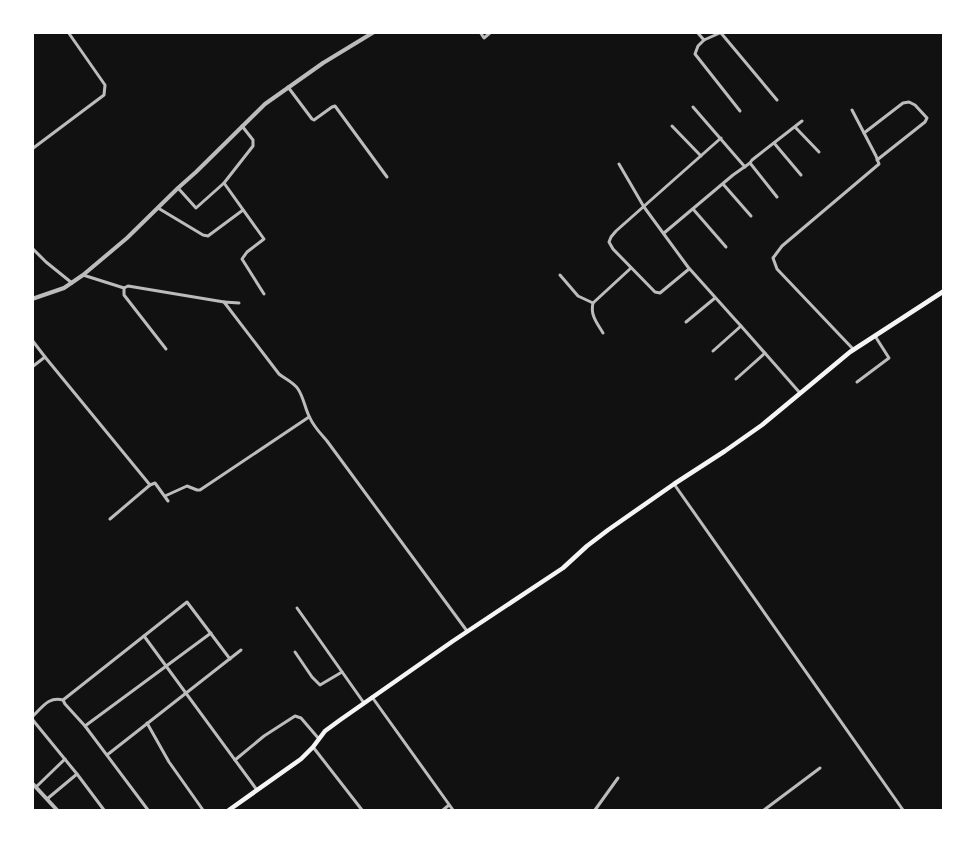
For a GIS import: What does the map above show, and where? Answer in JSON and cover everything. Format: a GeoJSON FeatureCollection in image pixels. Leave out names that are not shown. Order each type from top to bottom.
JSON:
{"type":"FeatureCollection","features":[{"type":"Feature","properties":{"kind":"main road"},"geometry":{"type":"LineString","coordinates":[[229,810],[301,759],[325,731],[563,568],[608,530],[762,424],[854,350],[944,291]]}},
{"type":"Feature","properties":{"kind":"street"},"geometry":{"type":"LineString","coordinates":[[32,149],[104,95],[105,84],[68,32]]}},
{"type":"Feature","properties":{"kind":"street"},"geometry":{"type":"LineString","coordinates":[[32,299],[64,288],[83,275],[127,238],[265,104],[323,63],[374,32]]}},
{"type":"Feature","properties":{"kind":"street"},"geometry":{"type":"LineString","coordinates":[[480,32],[484,38],[490,32]]}},
{"type":"Feature","properties":{"kind":"street"},"geometry":{"type":"LineString","coordinates":[[697,32],[704,40]]}},
{"type":"Feature","properties":{"kind":"street"},"geometry":{"type":"LineString","coordinates":[[740,111],[695,54],[698,46],[704,40],[721,33],[776,100]]}},
{"type":"Feature","properties":{"kind":"street"},"geometry":{"type":"LineString","coordinates":[[288,87],[314,120],[336,106],[387,177]]}},
{"type":"Feature","properties":{"kind":"street"},"geometry":{"type":"LineString","coordinates":[[864,133],[903,103],[909,102],[915,105],[927,118],[925,122],[878,160]]}},
{"type":"Feature","properties":{"kind":"street"},"geometry":{"type":"LineString","coordinates":[[693,107],[745,167]]}},
{"type":"Feature","properties":{"kind":"street"},"geometry":{"type":"LineString","coordinates":[[852,110],[879,164],[782,246],[772,258],[777,268],[854,350]]}},
{"type":"Feature","properties":{"kind":"street"},"geometry":{"type":"LineString","coordinates":[[664,233],[802,121]]}},
{"type":"Feature","properties":{"kind":"street"},"geometry":{"type":"LineString","coordinates":[[178,188],[196,208],[224,183],[253,146],[253,140],[242,126]]}},
{"type":"Feature","properties":{"kind":"street"},"geometry":{"type":"LineString","coordinates":[[672,126],[701,156]]}},
{"type":"Feature","properties":{"kind":"street"},"geometry":{"type":"LineString","coordinates":[[795,127],[820,152]]}},
{"type":"Feature","properties":{"kind":"street"},"geometry":{"type":"LineString","coordinates":[[689,269],[660,294],[655,292],[631,268],[609,242],[616,231],[721,138]]}},
{"type":"Feature","properties":{"kind":"street"},"geometry":{"type":"LineString","coordinates":[[774,143],[801,175]]}},
{"type":"Feature","properties":{"kind":"street"},"geometry":{"type":"LineString","coordinates":[[619,164],[644,207],[689,269],[800,393]]}},
{"type":"Feature","properties":{"kind":"street"},"geometry":{"type":"LineString","coordinates":[[750,164],[777,197]]}},
{"type":"Feature","properties":{"kind":"street"},"geometry":{"type":"LineString","coordinates":[[224,183],[264,239],[247,252],[242,259],[264,294]]}},
{"type":"Feature","properties":{"kind":"street"},"geometry":{"type":"LineString","coordinates":[[723,184],[751,216]]}},
{"type":"Feature","properties":{"kind":"street"},"geometry":{"type":"LineString","coordinates":[[158,208],[203,235],[208,236],[242,210]]}},
{"type":"Feature","properties":{"kind":"street"},"geometry":{"type":"LineString","coordinates":[[693,208],[726,247]]}},
{"type":"Feature","properties":{"kind":"street"},"geometry":{"type":"LineString","coordinates":[[32,248],[72,283]]}},
{"type":"Feature","properties":{"kind":"street"},"geometry":{"type":"LineString","coordinates":[[603,333],[591,310],[593,303],[631,268]]}},
{"type":"Feature","properties":{"kind":"street"},"geometry":{"type":"LineString","coordinates":[[83,275],[124,288],[128,286],[238,303]]}},
{"type":"Feature","properties":{"kind":"street"},"geometry":{"type":"LineString","coordinates":[[560,275],[578,296],[593,303]]}},
{"type":"Feature","properties":{"kind":"street"},"geometry":{"type":"LineString","coordinates":[[124,288],[124,294],[166,349]]}},
{"type":"Feature","properties":{"kind":"street"},"geometry":{"type":"LineString","coordinates":[[686,322],[715,298]]}},
{"type":"Feature","properties":{"kind":"street"},"geometry":{"type":"LineString","coordinates":[[224,302],[279,374],[293,383],[298,389],[304,399],[309,417],[317,430],[467,632]]}},
{"type":"Feature","properties":{"kind":"street"},"geometry":{"type":"LineString","coordinates":[[713,351],[741,326]]}},
{"type":"Feature","properties":{"kind":"street"},"geometry":{"type":"LineString","coordinates":[[857,382],[890,358],[875,336]]}},
{"type":"Feature","properties":{"kind":"street"},"geometry":{"type":"LineString","coordinates":[[32,340],[150,485]]}},
{"type":"Feature","properties":{"kind":"street"},"geometry":{"type":"LineString","coordinates":[[736,379],[765,353]]}},
{"type":"Feature","properties":{"kind":"street"},"geometry":{"type":"LineString","coordinates":[[32,367],[45,357]]}},
{"type":"Feature","properties":{"kind":"street"},"geometry":{"type":"LineString","coordinates":[[165,496],[187,486],[200,490],[309,417]]}},
{"type":"Feature","properties":{"kind":"street"},"geometry":{"type":"LineString","coordinates":[[110,519],[150,485],[155,483],[168,501]]}},
{"type":"Feature","properties":{"kind":"street"},"geometry":{"type":"LineString","coordinates":[[674,484],[903,810]]}},
{"type":"Feature","properties":{"kind":"street"},"geometry":{"type":"LineString","coordinates":[[63,700],[187,602],[230,659]]}},
{"type":"Feature","properties":{"kind":"street"},"geometry":{"type":"LineString","coordinates":[[296,608],[364,703]]}},
{"type":"Feature","properties":{"kind":"street"},"geometry":{"type":"LineString","coordinates":[[85,726],[211,633]]}},
{"type":"Feature","properties":{"kind":"street"},"geometry":{"type":"LineString","coordinates":[[144,636],[257,790]]}},
{"type":"Feature","properties":{"kind":"street"},"geometry":{"type":"LineString","coordinates":[[107,755],[241,650]]}},
{"type":"Feature","properties":{"kind":"street"},"geometry":{"type":"LineString","coordinates":[[295,652],[320,686],[342,672]]}},
{"type":"Feature","properties":{"kind":"street"},"geometry":{"type":"LineString","coordinates":[[372,697],[453,810]]}},
{"type":"Feature","properties":{"kind":"street"},"geometry":{"type":"LineString","coordinates":[[104,810],[32,718],[51,699],[63,700],[85,726],[148,810]]}},
{"type":"Feature","properties":{"kind":"street"},"geometry":{"type":"LineString","coordinates":[[235,760],[264,736],[294,716],[301,718],[319,739]]}},
{"type":"Feature","properties":{"kind":"street"},"geometry":{"type":"LineString","coordinates":[[147,723],[169,762],[203,810]]}},
{"type":"Feature","properties":{"kind":"street"},"geometry":{"type":"LineString","coordinates":[[313,747],[362,810]]}},
{"type":"Feature","properties":{"kind":"street"},"geometry":{"type":"LineString","coordinates":[[36,787],[65,759]]}},
{"type":"Feature","properties":{"kind":"street"},"geometry":{"type":"LineString","coordinates":[[764,810],[820,768]]}},
{"type":"Feature","properties":{"kind":"street"},"geometry":{"type":"LineString","coordinates":[[47,799],[77,774]]}},
{"type":"Feature","properties":{"kind":"street"},"geometry":{"type":"LineString","coordinates":[[595,810],[618,778]]}},
{"type":"Feature","properties":{"kind":"street"},"geometry":{"type":"LineString","coordinates":[[32,783],[57,810]]}},
{"type":"Feature","properties":{"kind":"street"},"geometry":{"type":"LineString","coordinates":[[443,810],[449,805]]}}]}
